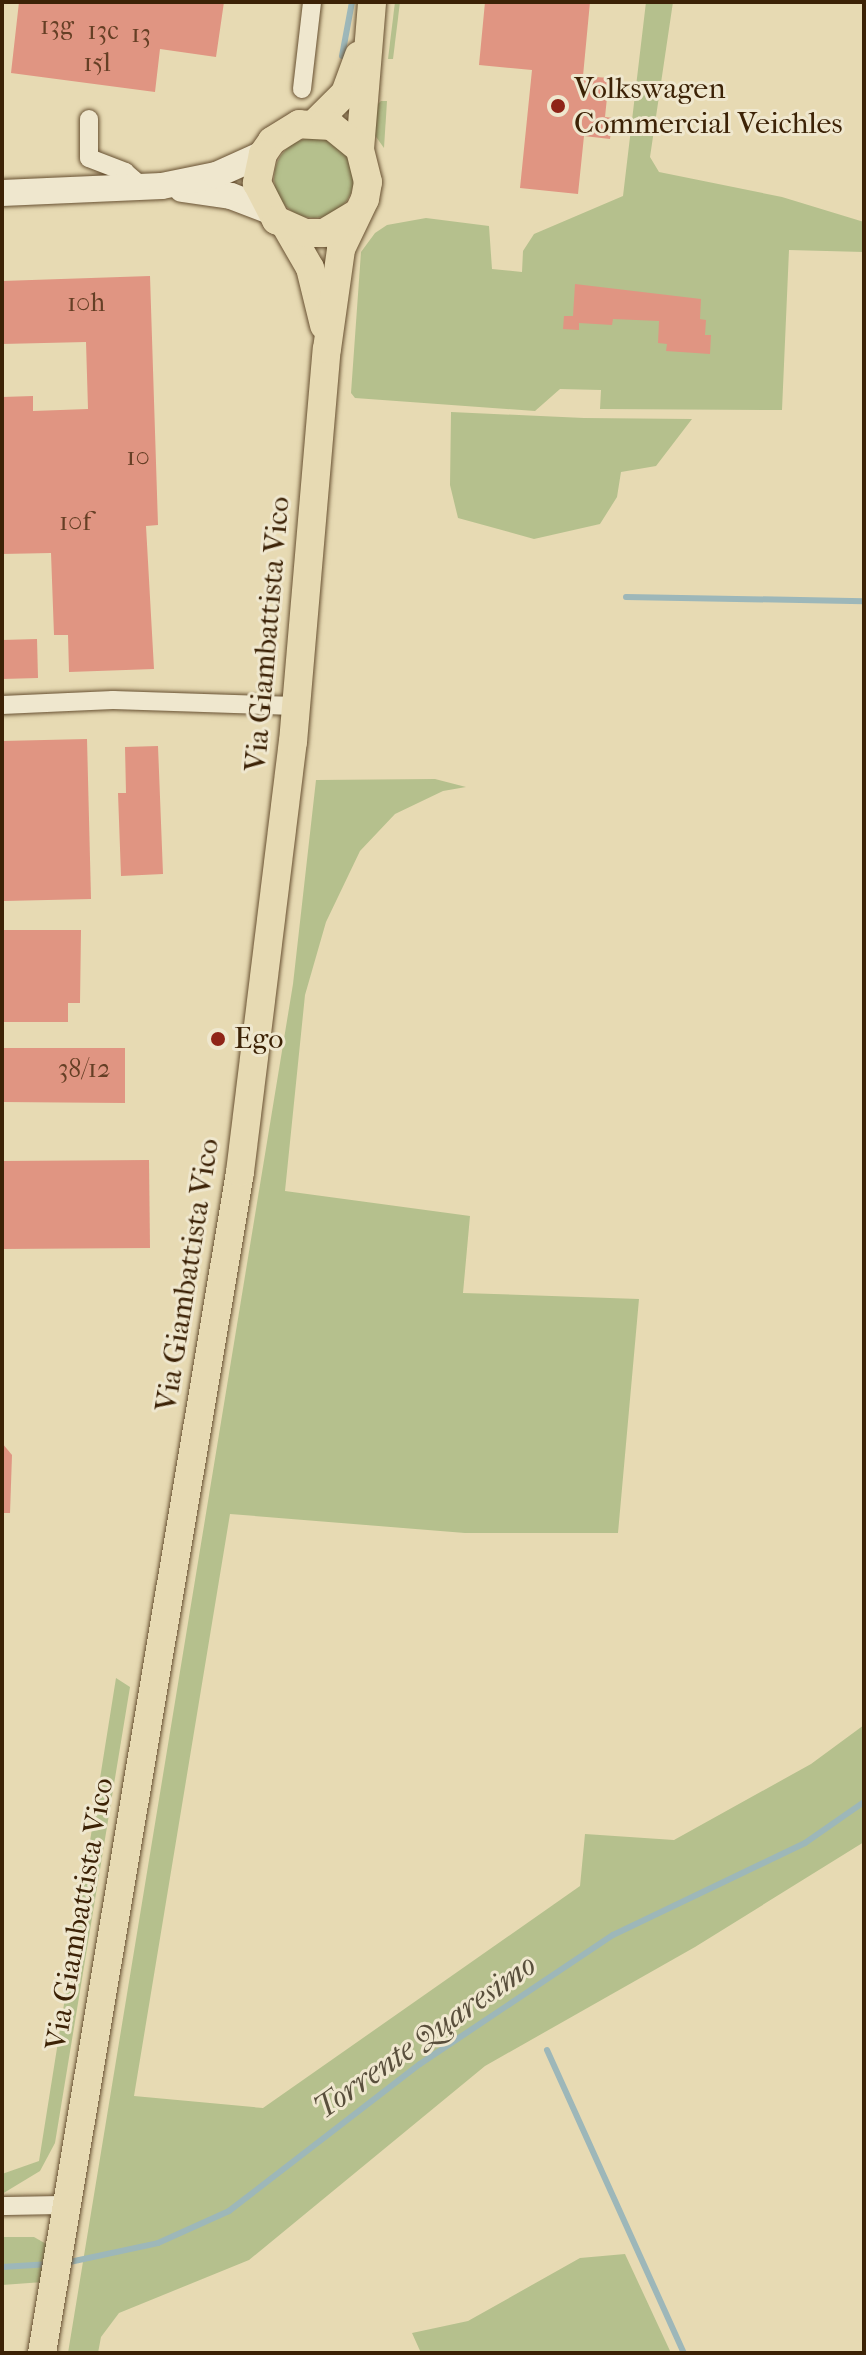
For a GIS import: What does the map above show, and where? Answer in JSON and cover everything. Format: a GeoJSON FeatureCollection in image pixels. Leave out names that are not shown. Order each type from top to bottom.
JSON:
{"type":"FeatureCollection","features":[{"type":"Feature","properties":{"kind":"main road","name":"Via Giambattista Vico"},"geometry":{"type":"LineString","coordinates":[[327,349],[322,306],[257,183],[263,154],[284,131],[315,123],[345,93],[371,15]]}},
{"type":"Feature","properties":{"kind":"main road","name":"Via Giambattista Vico"},"geometry":{"type":"LineString","coordinates":[[42,2353],[240,1172],[295,706],[327,349],[341,249],[368,182],[360,149],[371,15]]}},
{"type":"Feature","properties":{"kind":"main road"},"geometry":{"type":"LineString","coordinates":[[315,123],[340,130],[360,149]]}},
{"type":"Feature","properties":{"kind":"main road"},"geometry":{"type":"LineString","coordinates":[[2,193],[152,186],[216,175],[263,154]]}},
{"type":"Feature","properties":{"kind":"main road"},"geometry":{"type":"LineString","coordinates":[[152,186],[231,196],[278,219],[324,233],[356,214]]}},
{"type":"Feature","properties":{"kind":"street"},"geometry":{"type":"LineString","coordinates":[[302,89],[312,2]]}},
{"type":"Feature","properties":{"kind":"street"},"geometry":{"type":"LineString","coordinates":[[89,119],[89,158],[152,186]]}},
{"type":"Feature","properties":{"kind":"street"},"geometry":{"type":"LineString","coordinates":[[2,705],[113,700],[295,706]]}},
{"type":"Feature","properties":{"kind":"street"},"geometry":{"type":"LineString","coordinates":[[2,2206],[64,2216]]}},
{"type":"Feature","properties":{"kind":"green space"},"geometry":{"type":"Polygon","coordinates":[[[395,2],[400,2],[393,59],[388,59],[395,2]]]}},
{"type":"Feature","properties":{"kind":"green space"},"geometry":{"type":"Polygon","coordinates":[[[646,2],[673,2],[650,157],[659,172],[782,197],[864,222],[864,252],[789,250],[782,410],[600,409],[601,390],[560,389],[535,411],[355,398],[351,393],[361,252],[375,233],[387,225],[426,218],[489,226],[492,269],[522,272],[523,251],[534,234],[623,196],[646,2]]]}},
{"type":"Feature","properties":{"kind":"green space"},"geometry":{"type":"Polygon","coordinates":[[[381,101],[387,101],[384,148],[374,134],[375,107],[381,101]]]}},
{"type":"Feature","properties":{"kind":"green space"},"geometry":{"type":"Polygon","coordinates":[[[306,138],[322,138],[343,149],[354,170],[354,186],[343,207],[322,218],[306,218],[292,212],[280,200],[274,186],[274,170],[280,156],[292,144],[306,138]]]}},
{"type":"Feature","properties":{"kind":"green space"},"geometry":{"type":"Polygon","coordinates":[[[451,412],[692,419],[656,466],[621,472],[617,497],[600,524],[534,539],[458,518],[450,485],[451,412]]]}},
{"type":"Feature","properties":{"kind":"green space"},"geometry":{"type":"Polygon","coordinates":[[[435,779],[466,787],[443,791],[395,814],[360,851],[326,922],[305,995],[285,1191],[470,1216],[463,1293],[639,1299],[618,1533],[465,1533],[230,1514],[134,2096],[263,2108],[580,1886],[585,1834],[674,1840],[811,1764],[864,1725],[864,1842],[695,1947],[485,2066],[249,2260],[119,2313],[101,2337],[98,2353],[68,2353],[293,984],[316,780],[435,779]]]}},
{"type":"Feature","properties":{"kind":"green space"},"geometry":{"type":"Polygon","coordinates":[[[116,1678],[130,1687],[55,2143],[40,2171],[2,2194],[2,2174],[39,2161],[116,1678]]]}},
{"type":"Feature","properties":{"kind":"green space"},"geometry":{"type":"Polygon","coordinates":[[[2,2237],[34,2237],[48,2245],[43,2282],[2,2285],[2,2237]]]}},
{"type":"Feature","properties":{"kind":"green space"},"geometry":{"type":"Polygon","coordinates":[[[625,2254],[671,2353],[421,2353],[412,2333],[468,2321],[580,2258],[625,2254]]]}},
{"type":"Feature","properties":{"kind":"building"},"geometry":{"type":"Polygon","coordinates":[[[19,2],[224,2],[216,57],[160,49],[155,92],[11,73],[19,2]]]}},
{"type":"Feature","properties":{"kind":"building"},"geometry":{"type":"Polygon","coordinates":[[[485,2],[590,2],[583,76],[609,78],[605,117],[613,118],[610,139],[584,136],[578,194],[520,188],[532,70],[479,65],[485,2]]]}},
{"type":"Feature","properties":{"kind":"building"},"geometry":{"type":"Polygon","coordinates":[[[150,276],[158,525],[146,526],[154,669],[69,672],[68,635],[54,635],[51,553],[2,554],[2,397],[33,396],[33,411],[88,409],[86,342],[2,344],[2,281],[150,276]]]}},
{"type":"Feature","properties":{"kind":"building"},"geometry":{"type":"Polygon","coordinates":[[[575,284],[701,299],[700,319],[706,320],[705,335],[711,335],[710,354],[666,351],[667,344],[658,343],[659,321],[613,319],[612,325],[579,323],[579,330],[563,329],[564,316],[573,316],[575,284]]]}},
{"type":"Feature","properties":{"kind":"building"},"geometry":{"type":"Polygon","coordinates":[[[37,639],[38,678],[2,679],[2,640],[37,639]]]}},
{"type":"Feature","properties":{"kind":"building"},"geometry":{"type":"Polygon","coordinates":[[[87,739],[91,899],[4,901],[2,741],[87,739]]]}},
{"type":"Feature","properties":{"kind":"building"},"geometry":{"type":"Polygon","coordinates":[[[158,746],[163,874],[121,876],[118,793],[126,793],[125,747],[158,746]]]}},
{"type":"Feature","properties":{"kind":"building"},"geometry":{"type":"Polygon","coordinates":[[[2,930],[81,930],[80,1003],[68,1003],[68,1022],[2,1022],[2,930]]]}},
{"type":"Feature","properties":{"kind":"building"},"geometry":{"type":"Polygon","coordinates":[[[2,1048],[125,1048],[125,1103],[2,1102],[2,1048]]]}},
{"type":"Feature","properties":{"kind":"building"},"geometry":{"type":"Polygon","coordinates":[[[149,1160],[150,1248],[2,1249],[2,1161],[149,1160]]]}},
{"type":"Feature","properties":{"kind":"building"},"geometry":{"type":"Polygon","coordinates":[[[2,1443],[12,1455],[10,1513],[2,1513],[2,1443]]]}},
{"type":"Feature","properties":{"kind":"waterway"},"geometry":{"type":"LineString","coordinates":[[342,56],[352,2]]}},
{"type":"Feature","properties":{"kind":"waterway"},"geometry":{"type":"LineString","coordinates":[[626,597],[864,601]]}},
{"type":"Feature","properties":{"kind":"waterway","name":"Torrente Quaresimo"},"geometry":{"type":"LineString","coordinates":[[65,2263],[158,2243],[229,2211],[420,2064],[613,1935],[805,1843],[864,1802]]}},
{"type":"Feature","properties":{"kind":"waterway"},"geometry":{"type":"LineString","coordinates":[[547,2050],[684,2353]]}},
{"type":"Feature","properties":{"kind":"waterway","name":"Torrente Quaresimo"},"geometry":{"type":"LineString","coordinates":[[2,2267],[50,2264]]}},
{"type":"Feature","properties":{"kind":"place","name":"Volkswagen Commercial Veichles"},"geometry":{"type":"Point","coordinates":[558,106]}},
{"type":"Feature","properties":{"kind":"place","name":"Ego"},"geometry":{"type":"Point","coordinates":[218,1039]}}]}
